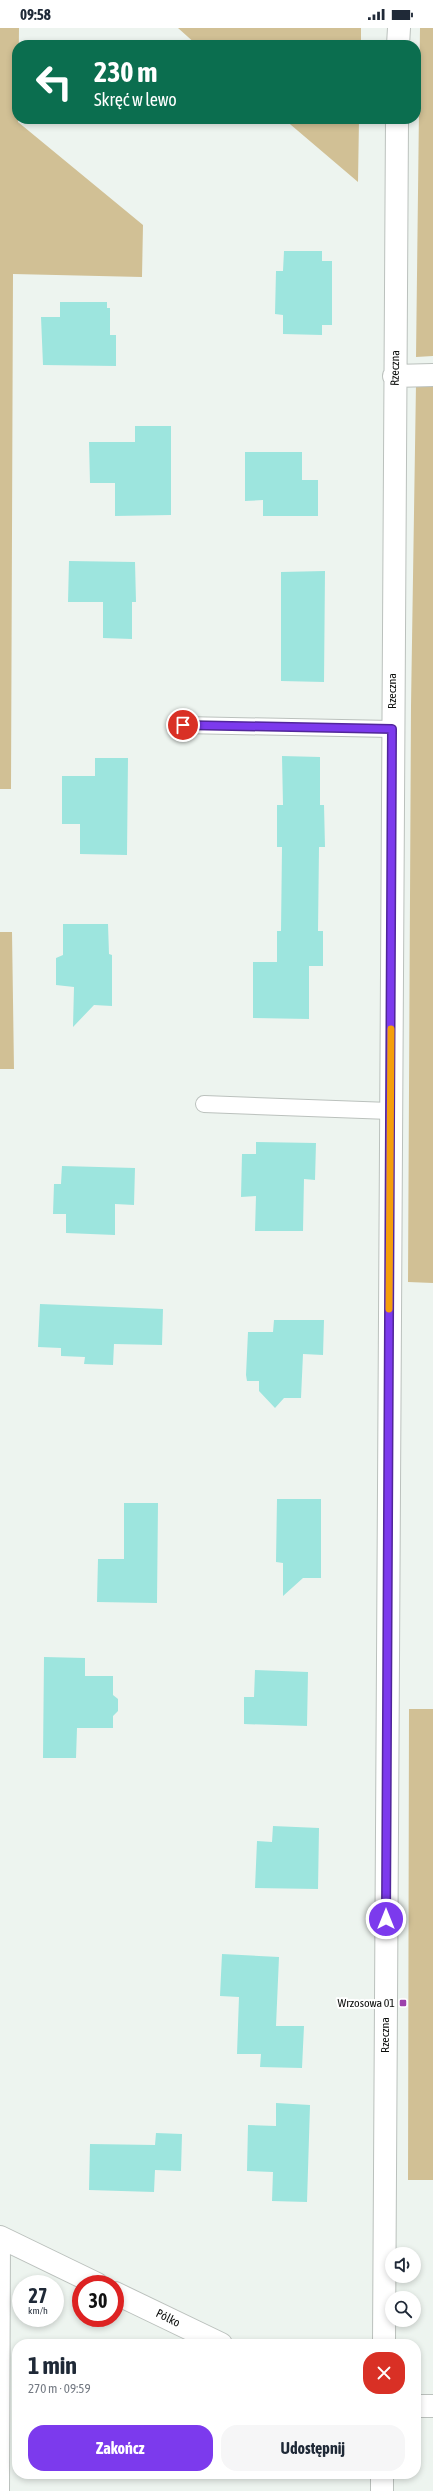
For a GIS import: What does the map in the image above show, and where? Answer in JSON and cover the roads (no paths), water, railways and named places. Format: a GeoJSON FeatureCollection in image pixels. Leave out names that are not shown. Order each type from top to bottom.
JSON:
{"type":"FeatureCollection","features":[{"type":"Feature","properties":{"kind":"street"},"geometry":{"type":"LineString","coordinates":[[398,28],[398,40]]}},
{"type":"Feature","properties":{"kind":"street","name":"Rzeczna"},"geometry":{"type":"LineString","coordinates":[[384,2339],[394,376],[397,124]]}},
{"type":"Feature","properties":{"kind":"street"},"geometry":{"type":"LineString","coordinates":[[394,376],[433,375]]}},
{"type":"Feature","properties":{"kind":"street"},"geometry":{"type":"LineString","coordinates":[[1,2237],[79,2275]]}},
{"type":"Feature","properties":{"kind":"street","name":"Pólko"},"geometry":{"type":"LineString","coordinates":[[124,2297],[211,2339]]}},
{"type":"Feature","properties":{"kind":"street"},"geometry":{"type":"LineString","coordinates":[[421,2406],[433,2406]]}},
{"type":"Feature","properties":{"kind":"street"},"geometry":{"type":"LineString","coordinates":[[382,2479],[382,2491]]}},
{"type":"Feature","properties":{"kind":"lane"},"geometry":{"type":"LineString","coordinates":[[183,725],[392,729]]}},
{"type":"Feature","properties":{"kind":"lane"},"geometry":{"type":"LineString","coordinates":[[204,1104],[390,1111]]}},
{"type":"Feature","properties":{"kind":"lane"},"geometry":{"type":"LineString","coordinates":[[1,2237],[1,2491]]}},
{"type":"Feature","properties":{"kind":"place","name":"Wrzosowa 01"},"geometry":{"type":"Point","coordinates":[403,2003]}}]}
